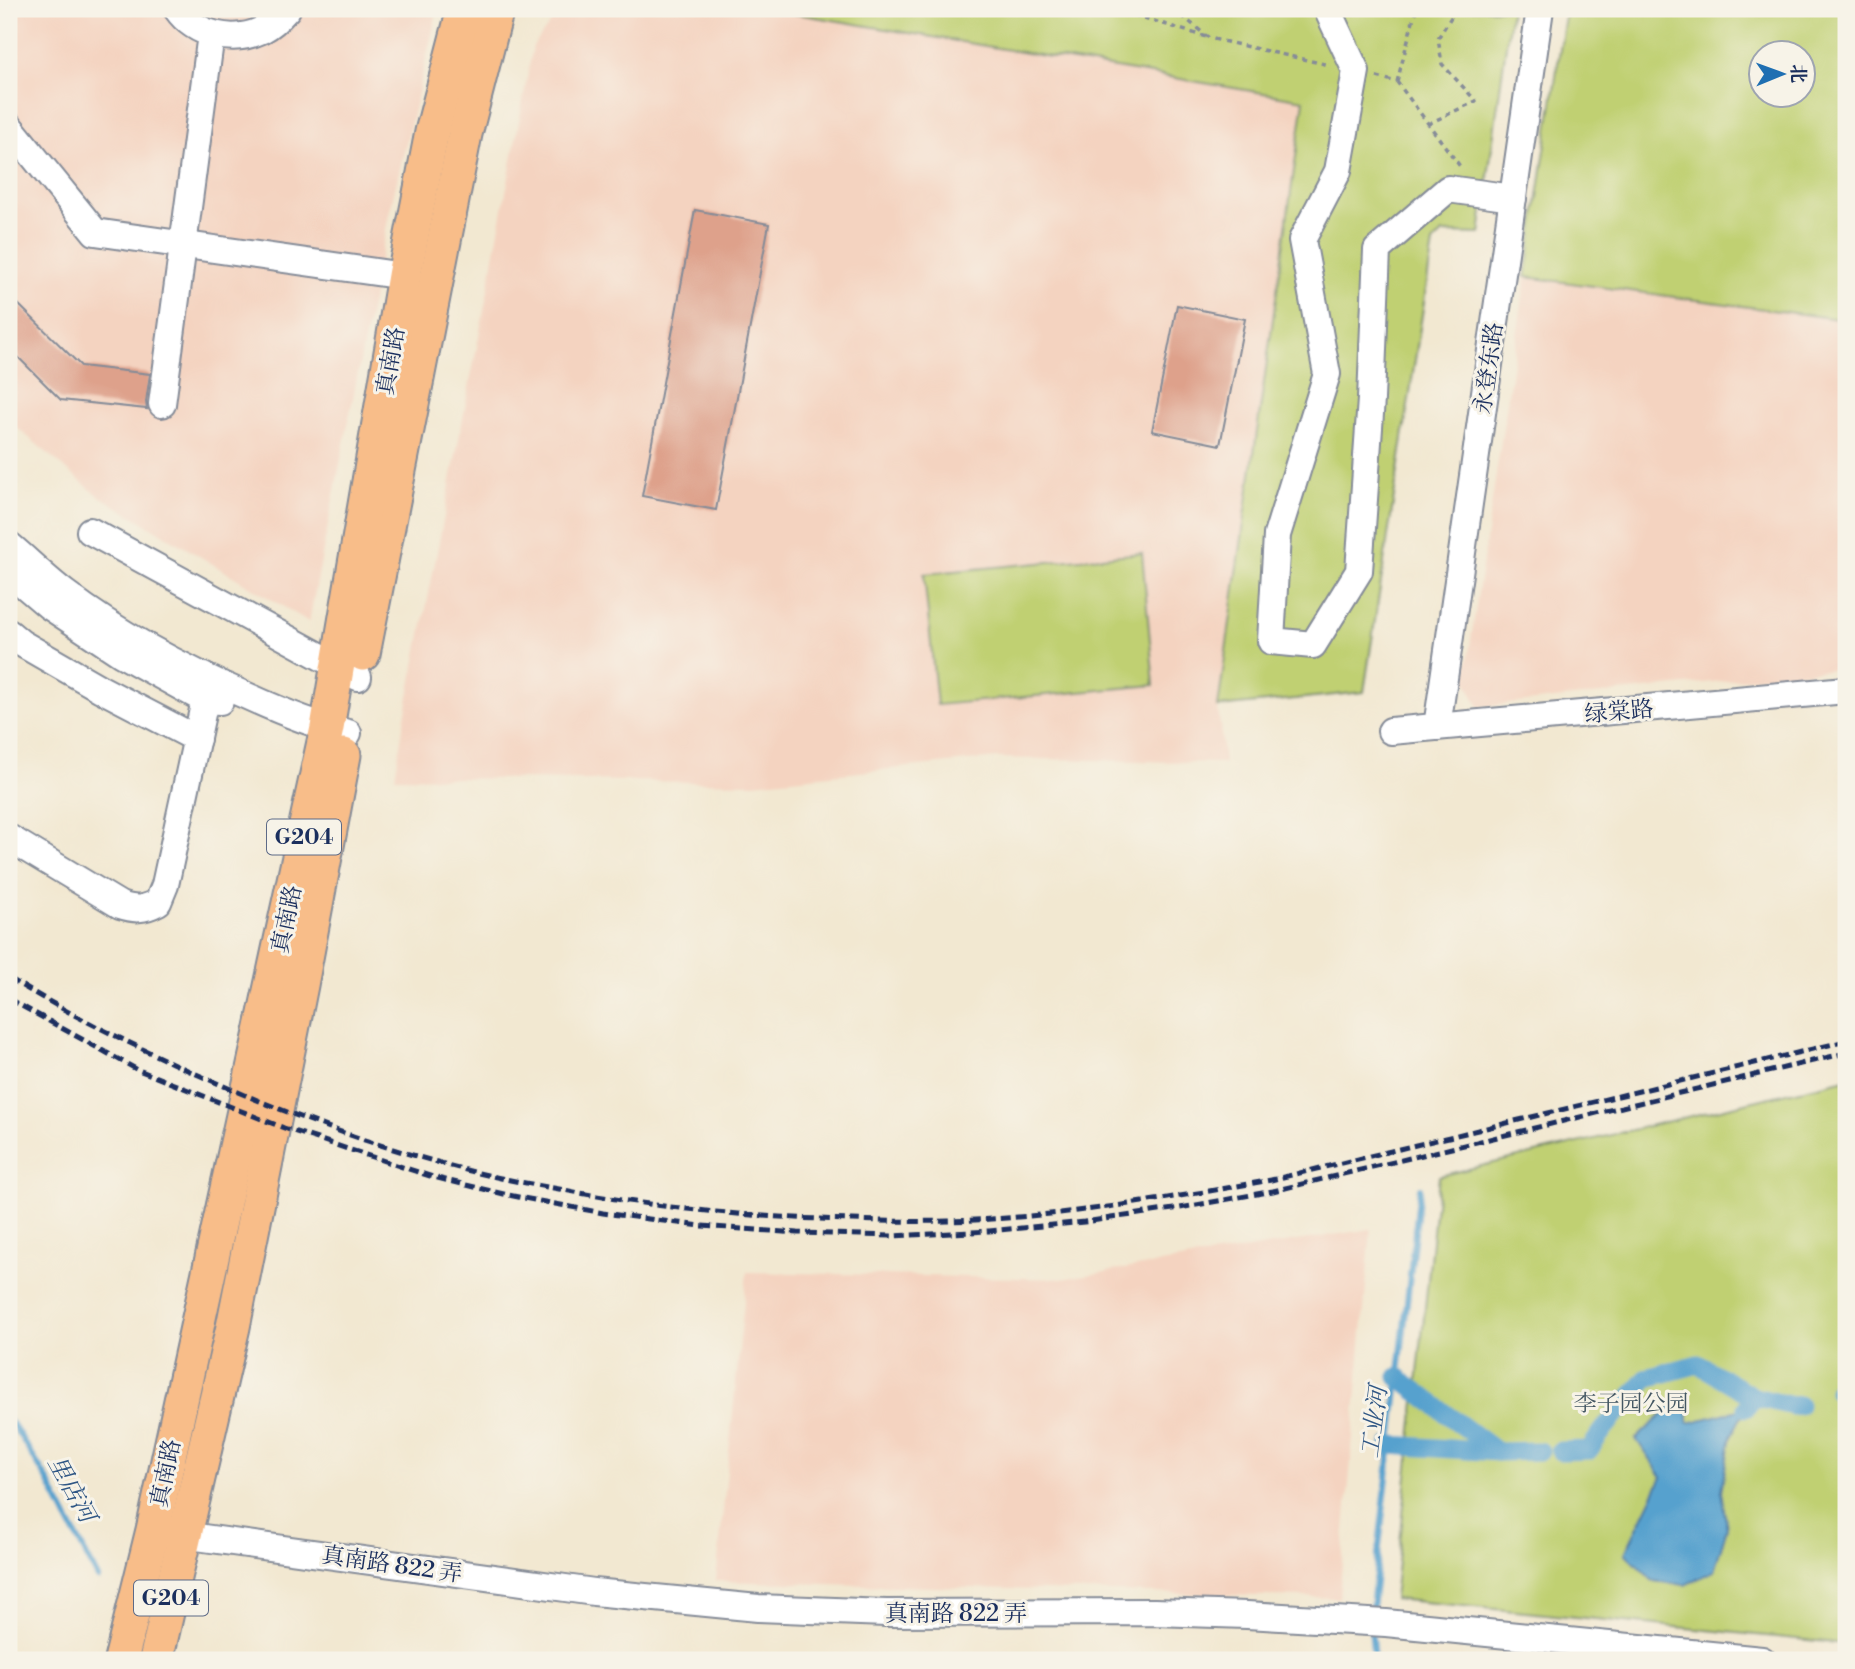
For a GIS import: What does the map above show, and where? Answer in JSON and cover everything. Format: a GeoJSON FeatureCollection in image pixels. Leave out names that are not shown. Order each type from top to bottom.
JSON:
{"type":"FeatureCollection","features":[{"type":"Feature","properties":{"kind":"main road","name":"真南路"},"geometry":{"type":"LineString","coordinates":[[156,1660],[236,1313],[304,972],[404,276],[432,132],[464,9]]}},
{"type":"Feature","properties":{"kind":"main road","name":"真南路"},"geometry":{"type":"LineString","coordinates":[[348,672],[465,134],[497,9]]}},
{"type":"Feature","properties":{"kind":"main road","name":"真南路"},"geometry":{"type":"LineString","coordinates":[[121,1660],[338,731]]}},
{"type":"Feature","properties":{"kind":"street"},"geometry":{"type":"LineString","coordinates":[[177,9],[193,25],[211,34],[228,37],[245,36],[261,30],[276,21],[288,9]]}},
{"type":"Feature","properties":{"kind":"street"},"geometry":{"type":"LineString","coordinates":[[1327,9],[1356,71],[1338,171],[1302,240],[1327,374],[1277,535],[1271,641],[1313,645],[1359,571],[1371,399],[1377,250],[1448,189],[1513,198]]}},
{"type":"Feature","properties":{"kind":"street","name":"永登东路"},"geometry":{"type":"LineString","coordinates":[[1437,727],[1540,9]]}},
{"type":"Feature","properties":{"kind":"street"},"geometry":{"type":"LineString","coordinates":[[162,404],[211,34]]}},
{"type":"Feature","properties":{"kind":"street"},"geometry":{"type":"LineString","coordinates":[[9,126],[95,232],[404,276]]}},
{"type":"Feature","properties":{"kind":"street"},"geometry":{"type":"LineString","coordinates":[[90,531],[348,672]]}},
{"type":"Feature","properties":{"kind":"street"},"geometry":{"type":"LineString","coordinates":[[11,557],[49,606],[120,653],[208,690],[270,706],[338,731]]}},
{"type":"Feature","properties":{"kind":"street"},"geometry":{"type":"LineString","coordinates":[[9,633],[21,643],[102,689],[197,739]]}},
{"type":"Feature","properties":{"kind":"street"},"geometry":{"type":"LineString","coordinates":[[9,838],[120,905],[145,909],[158,902],[208,690]]}},
{"type":"Feature","properties":{"kind":"street","name":"绿棠路"},"geometry":{"type":"LineString","coordinates":[[1391,731],[1846,690]]}},
{"type":"Feature","properties":{"kind":"street","name":"真南路 822 弄"},"geometry":{"type":"LineString","coordinates":[[153,1531],[594,1592],[758,1608],[886,1613],[1154,1612],[1350,1621],[1762,1660]]}},
{"type":"Feature","properties":{"kind":"path"},"geometry":{"type":"LineString","coordinates":[[1115,9],[1209,38],[1397,82],[1480,193]]}},
{"type":"Feature","properties":{"kind":"path"},"geometry":{"type":"LineString","coordinates":[[1174,9],[1209,38]]}},
{"type":"Feature","properties":{"kind":"path"},"geometry":{"type":"LineString","coordinates":[[1397,82],[1416,9]]}},
{"type":"Feature","properties":{"kind":"path"},"geometry":{"type":"LineString","coordinates":[[1428,124],[1476,101],[1442,64],[1438,38],[1456,9]]}},
{"type":"Feature","properties":{"kind":"shaded area"},"geometry":{"type":"Polygon","coordinates":[[[9,9],[438,9],[389,214],[309,622],[96,494],[9,421],[9,9]]]}},
{"type":"Feature","properties":{"kind":"shaded area"},"geometry":{"type":"Polygon","coordinates":[[[561,9],[768,9],[1304,100],[1218,707],[1224,763],[997,758],[753,783],[395,777],[533,46],[561,9]]]}},
{"type":"Feature","properties":{"kind":"shaded area"},"geometry":{"type":"Polygon","coordinates":[[[1526,277],[1846,320],[1844,668],[1479,707],[1465,679],[1526,277]]]}},
{"type":"Feature","properties":{"kind":"shaded area"},"geometry":{"type":"Polygon","coordinates":[[[1371,1229],[1339,1598],[716,1581],[747,1272],[1062,1279],[1371,1229]]]}},
{"type":"Feature","properties":{"kind":"green space"},"geometry":{"type":"Polygon","coordinates":[[[768,9],[1511,9],[1480,234],[1442,233],[1433,243],[1364,692],[1218,707],[1304,100],[768,9]]]}},
{"type":"Feature","properties":{"kind":"green space"},"geometry":{"type":"Polygon","coordinates":[[[1566,9],[1846,9],[1846,320],[1526,277],[1566,9]]]}},
{"type":"Feature","properties":{"kind":"green space"},"geometry":{"type":"Polygon","coordinates":[[[1142,553],[1154,685],[937,705],[924,574],[1142,553]]]}},
{"type":"Feature","properties":{"kind":"green space","name":"李子园公园"},"geometry":{"type":"Polygon","coordinates":[[[1846,1079],[1846,1644],[1394,1599],[1439,1176],[1846,1079]]]}},
{"type":"Feature","properties":{"kind":"water"},"geometry":{"type":"Polygon","coordinates":[[[1688,1391],[1688,1423],[1746,1408],[1731,1436],[1721,1491],[1727,1528],[1714,1571],[1685,1585],[1653,1581],[1625,1553],[1662,1477],[1636,1439],[1688,1391]]]}},
{"type":"Feature","properties":{"kind":"building"},"geometry":{"type":"Polygon","coordinates":[[[695,210],[769,224],[716,510],[642,496],[695,210]]]}},
{"type":"Feature","properties":{"kind":"building"},"geometry":{"type":"Polygon","coordinates":[[[9,295],[81,366],[150,374],[147,409],[61,400],[9,348],[9,295]]]}},
{"type":"Feature","properties":{"kind":"building"},"geometry":{"type":"Polygon","coordinates":[[[1177,305],[1245,319],[1220,445],[1152,431],[1177,305]]]}},
{"type":"Feature","properties":{"kind":"waterway","name":"工业河"},"geometry":{"type":"LineString","coordinates":[[1371,1617],[1420,1188]]}},
{"type":"Feature","properties":{"kind":"waterway"},"geometry":{"type":"LineString","coordinates":[[1560,1451],[1589,1450],[1647,1378],[1698,1364],[1754,1397],[1746,1408]]}},
{"type":"Feature","properties":{"kind":"waterway"},"geometry":{"type":"LineString","coordinates":[[1398,1377],[1497,1452]]}},
{"type":"Feature","properties":{"kind":"waterway"},"geometry":{"type":"LineString","coordinates":[[1838,1391],[1846,1389]]}},
{"type":"Feature","properties":{"kind":"waterway"},"geometry":{"type":"LineString","coordinates":[[1754,1397],[1799,1405]]}},
{"type":"Feature","properties":{"kind":"waterway","name":"里店河"},"geometry":{"type":"LineString","coordinates":[[9,1421],[47,1479],[98,1578]]}},
{"type":"Feature","properties":{"kind":"waterway"},"geometry":{"type":"LineString","coordinates":[[1390,1445],[1498,1452],[1540,1451]]}},
{"type":"Feature","properties":{"kind":"waterway","name":"工业河"},"geometry":{"type":"LineString","coordinates":[[1371,1628],[1374,1660]]}},
{"type":"Feature","properties":{"kind":"railway"},"geometry":{"type":"LineString","coordinates":[[9,978],[89,1023],[204,1077],[302,1118],[403,1152],[482,1174],[595,1196],[705,1211],[816,1219],[991,1219],[1096,1209],[1271,1180],[1846,1041]]}},
{"type":"Feature","properties":{"kind":"railway"},"geometry":{"type":"LineString","coordinates":[[9,999],[136,1069],[284,1128],[433,1177],[603,1213],[701,1226],[892,1236],[1084,1222],[1273,1191],[1846,1053]]}}]}
